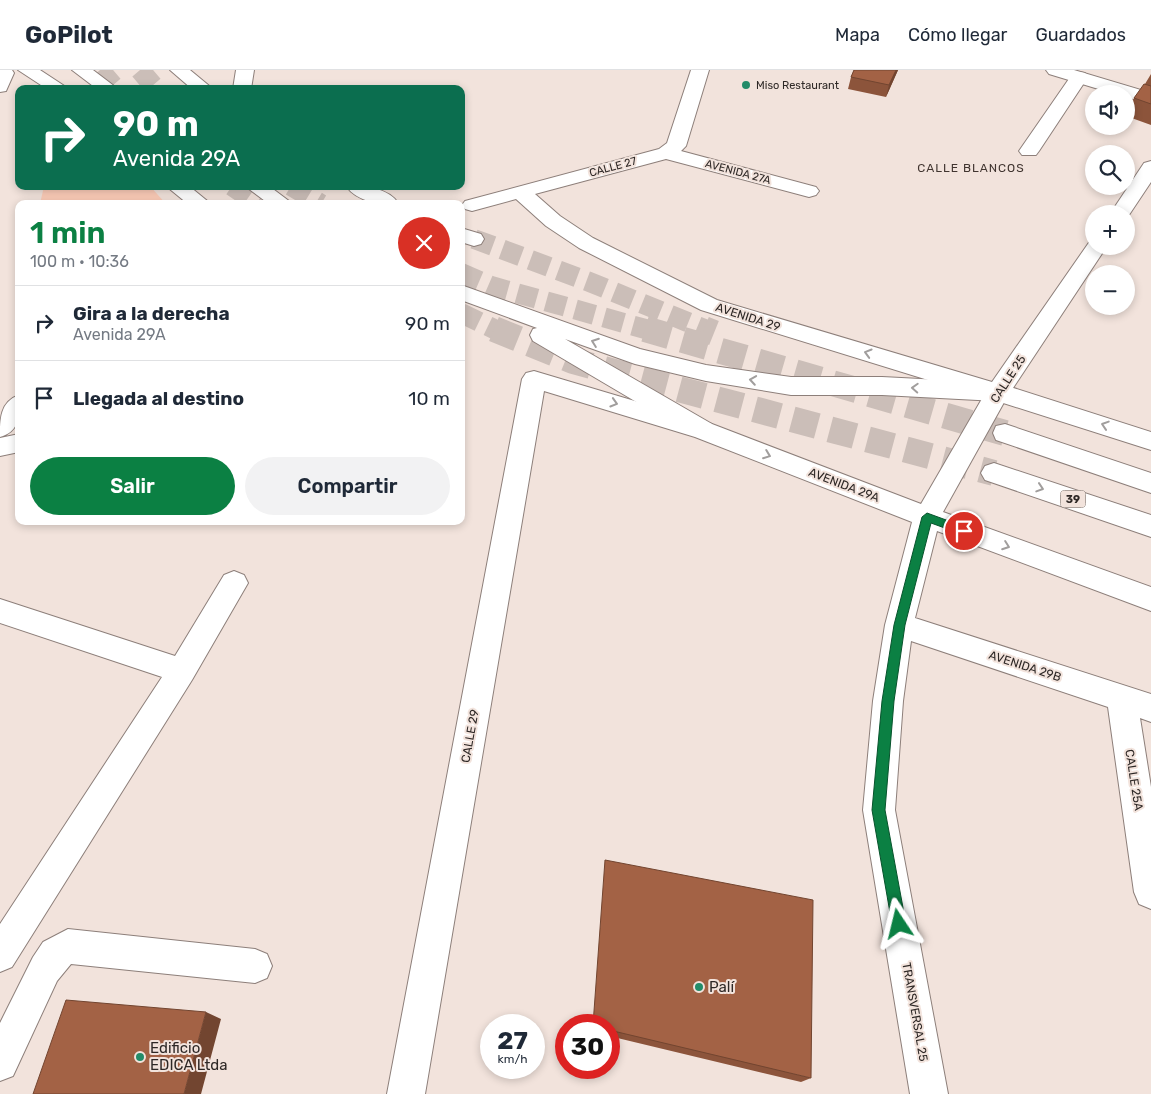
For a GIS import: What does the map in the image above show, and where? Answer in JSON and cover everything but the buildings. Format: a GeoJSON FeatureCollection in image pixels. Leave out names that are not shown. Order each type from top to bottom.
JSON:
{"type":"FeatureCollection","features":[{"type":"Feature","properties":{"kind":"main road"},"geometry":{"type":"LineString","coordinates":[[27,70],[53,85]]}},
{"type":"Feature","properties":{"kind":"main road"},"geometry":{"type":"LineString","coordinates":[[81,70],[88,85]]}},
{"type":"Feature","properties":{"kind":"main road"},"geometry":{"type":"LineString","coordinates":[[81,70],[103,85]]}},
{"type":"Feature","properties":{"kind":"main road"},"geometry":{"type":"LineString","coordinates":[[174,70],[186,85]]}},
{"type":"Feature","properties":{"kind":"main road"},"geometry":{"type":"LineString","coordinates":[[179,70],[199,85]]}},
{"type":"Feature","properties":{"kind":"main road"},"geometry":{"type":"LineString","coordinates":[[243,85],[245,70]]}},
{"type":"Feature","properties":{"kind":"main road"},"geometry":{"type":"LineString","coordinates":[[666,153],[676,146],[700,70]]}},
{"type":"Feature","properties":{"kind":"main road"},"geometry":{"type":"LineString","coordinates":[[1055,70],[1151,99]]}},
{"type":"Feature","properties":{"kind":"main road"},"geometry":{"type":"LineString","coordinates":[[1030,151],[1079,77]]}},
{"type":"Feature","properties":{"kind":"main road","name":"AVENIDA 27A"},"geometry":{"type":"LineString","coordinates":[[666,153],[809,191]]}},
{"type":"Feature","properties":{"kind":"main road","name":"CALLE 27"},"geometry":{"type":"LineString","coordinates":[[472,205],[666,153]]}},
{"type":"Feature","properties":{"kind":"main road"},"geometry":{"type":"LineString","coordinates":[[1126,205],[1151,168]]}},
{"type":"Feature","properties":{"kind":"main road"},"geometry":{"type":"LineString","coordinates":[[182,190],[195,200]]}},
{"type":"Feature","properties":{"kind":"main road"},"geometry":{"type":"LineString","coordinates":[[262,190],[274,197]]}},
{"type":"Feature","properties":{"kind":"main road"},"geometry":{"type":"LineString","coordinates":[[363,190],[382,200]]}},
{"type":"Feature","properties":{"kind":"main road","name":"AVENIDA 29"},"geometry":{"type":"LineString","coordinates":[[520,192],[553,221],[586,244],[709,305],[998,392]]}},
{"type":"Feature","properties":{"kind":"main road","name":"CALLE 25"},"geometry":{"type":"LineString","coordinates":[[927,517],[998,392],[1092,255]]}},
{"type":"Feature","properties":{"kind":"main road"},"geometry":{"type":"LineString","coordinates":[[465,294],[635,356],[706,373],[791,386],[882,386],[998,392],[1151,441]]}},
{"type":"Feature","properties":{"kind":"main road"},"geometry":{"type":"LineString","coordinates":[[484,302],[703,430]]}},
{"type":"Feature","properties":{"kind":"main road","name":"AVENIDA 29A"},"geometry":{"type":"LineString","coordinates":[[534,378],[703,430],[927,517],[1151,599]]}},
{"type":"Feature","properties":{"kind":"main road","name":"CALLE 29"},"geometry":{"type":"LineString","coordinates":[[406,1094],[534,378]]}},
{"type":"Feature","properties":{"kind":"main road"},"geometry":{"type":"LineString","coordinates":[[0,428],[15,409]]}},
{"type":"Feature","properties":{"kind":"main road"},"geometry":{"type":"LineString","coordinates":[[1005,433],[1151,483]]}},
{"type":"Feature","properties":{"kind":"main road"},"geometry":{"type":"LineString","coordinates":[[0,447],[15,444]]}},
{"type":"Feature","properties":{"kind":"main road","name":"39"},"geometry":{"type":"LineString","coordinates":[[994,473],[1151,526]]}},
{"type":"Feature","properties":{"kind":"main road","name":"TRANSVERSAL 25"},"geometry":{"type":"LineString","coordinates":[[927,517],[900,625],[888,701],[879,810],[929,1094]]}},
{"type":"Feature","properties":{"kind":"main road"},"geometry":{"type":"LineString","coordinates":[[0,955],[182,671],[234,583]]}},
{"type":"Feature","properties":{"kind":"main road"},"geometry":{"type":"LineString","coordinates":[[0,611],[182,671]]}},
{"type":"Feature","properties":{"kind":"main road","name":"AVENIDA 29B"},"geometry":{"type":"LineString","coordinates":[[900,625],[1151,708]]}},
{"type":"Feature","properties":{"kind":"main road","name":"CALLE 25A"},"geometry":{"type":"LineString","coordinates":[[1122,698],[1151,892]]}},
{"type":"Feature","properties":{"kind":"main road"},"geometry":{"type":"LineString","coordinates":[[0,1063],[45,968],[55,954],[68,946],[255,966]]}},
{"type":"Feature","properties":{"kind":"shaded area"},"geometry":{"type":"Polygon","coordinates":[[[43,190],[154,190],[162,200],[41,200],[43,190]]]}},
{"type":"Feature","properties":{"kind":"tunnel"},"geometry":{"type":"LineString","coordinates":[[100,70],[113,85]]}},
{"type":"Feature","properties":{"kind":"tunnel"},"geometry":{"type":"LineString","coordinates":[[140,70],[153,85]]}},
{"type":"Feature","properties":{"kind":"tunnel"},"geometry":{"type":"LineString","coordinates":[[238,190],[252,200]]}},
{"type":"Feature","properties":{"kind":"tunnel"},"geometry":{"type":"LineString","coordinates":[[298,190],[314,200]]}},
{"type":"Feature","properties":{"kind":"tunnel"},"geometry":{"type":"LineString","coordinates":[[474,239],[587,281],[707,330]]}},
{"type":"Feature","properties":{"kind":"tunnel"},"geometry":{"type":"LineString","coordinates":[[465,275],[491,286],[649,330]]}},
{"type":"Feature","properties":{"kind":"tunnel"},"geometry":{"type":"LineString","coordinates":[[465,315],[496,330]]}},
{"type":"Feature","properties":{"kind":"tunnel"},"geometry":{"type":"LineString","coordinates":[[494,329],[573,361],[994,473]]}},
{"type":"Feature","properties":{"kind":"tunnel"},"geometry":{"type":"LineString","coordinates":[[645,329],[1005,433]]}},
{"type":"Feature","properties":{"kind":"tunnel"},"geometry":{"type":"LineString","coordinates":[[704,329],[714,333]]}},
{"type":"Feature","properties":{"kind":"place","name":"Miso Restaurant"},"geometry":{"type":"Point","coordinates":[746,85]}},
{"type":"Feature","properties":{"kind":"place","name":"Palí"},"geometry":{"type":"Point","coordinates":[699,987]}},
{"type":"Feature","properties":{"kind":"place","name":"Edificio EDICA Ltda"},"geometry":{"type":"Point","coordinates":[140,1057]}},
{"type":"Feature","properties":{"kind":"district","name":"CALLE BLANCOS"},"geometry":{"type":"Point","coordinates":[971,168]}},
{"type":"Feature","properties":{"kind":"route"},"geometry":{"type":"LineString","coordinates":[[899,924],[879,810],[888,701],[900,625],[927,517],[964,531]]}}]}
